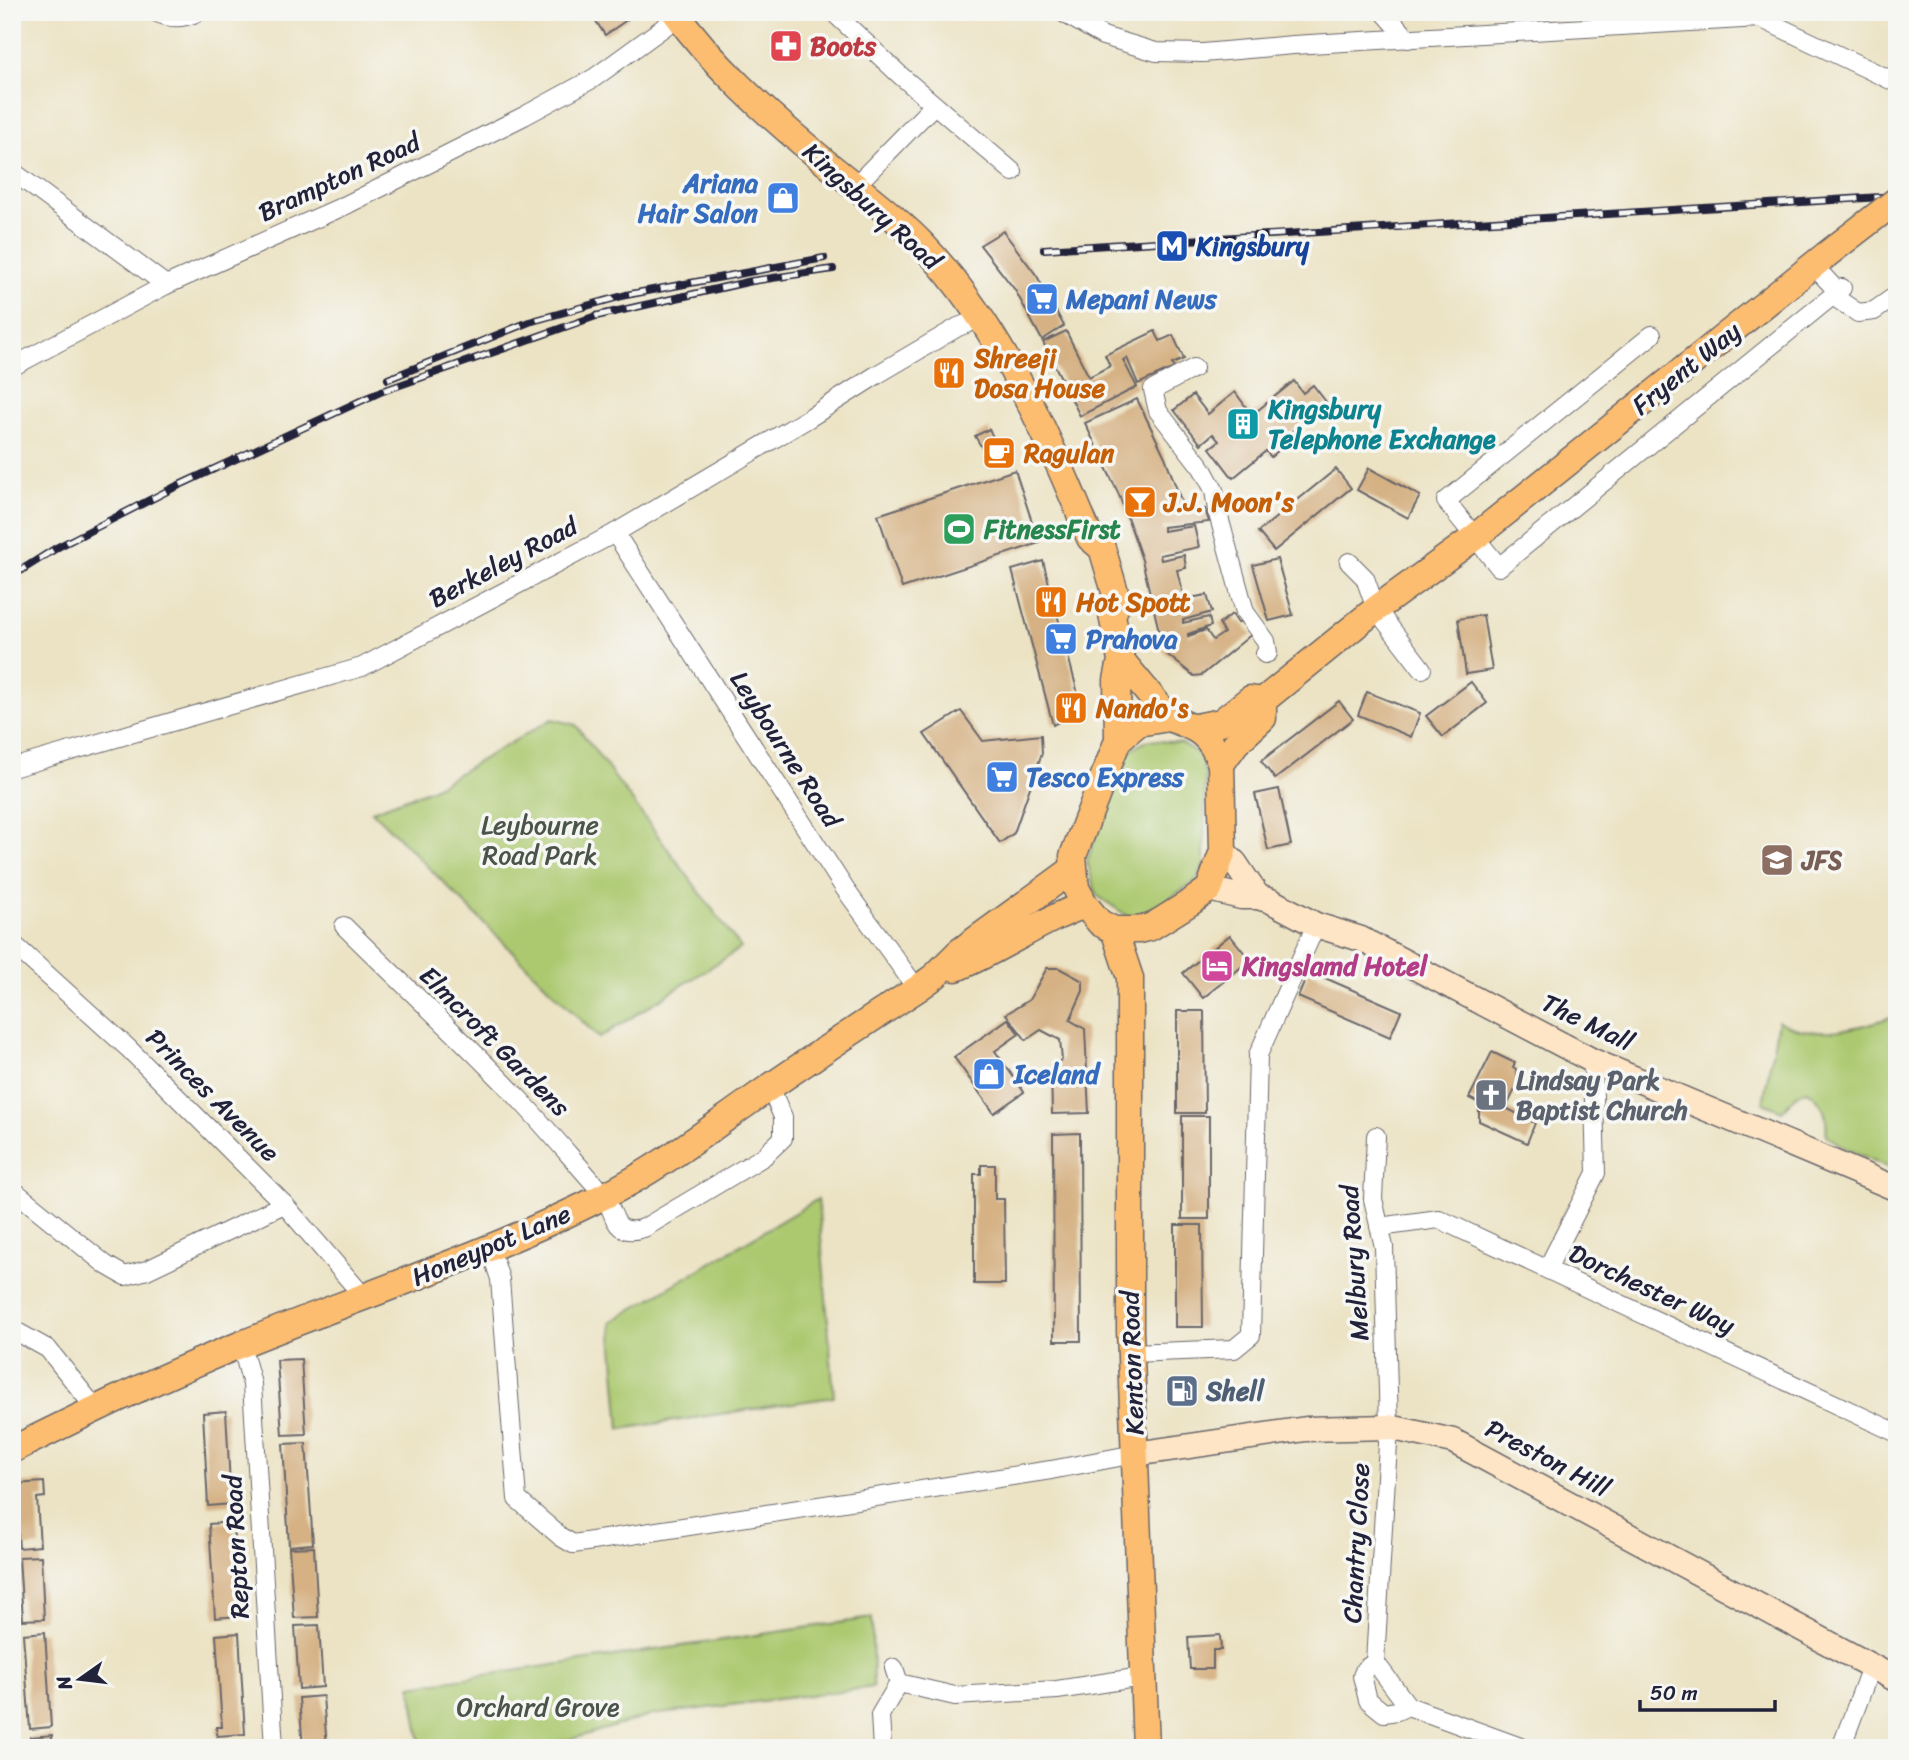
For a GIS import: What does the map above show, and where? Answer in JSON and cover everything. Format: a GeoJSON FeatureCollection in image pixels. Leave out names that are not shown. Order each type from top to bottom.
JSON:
{"type":"FeatureCollection","features":[{"type":"Feature","properties":{"kind":"main road","name":"Kingsbury Road"},"geometry":{"type":"LineString","coordinates":[[676,14],[712,58],[761,106],[922,244],[982,318],[1048,441],[1090,538],[1102,548],[1118,602],[1112,615],[1121,660],[1117,680],[1118,740]]}},
{"type":"Feature","properties":{"kind":"main road","name":"Fryent Way"},"geometry":{"type":"LineString","coordinates":[[1196,727],[1221,722],[1250,699],[1263,701],[1376,609],[1475,537],[1897,200]]}},
{"type":"Feature","properties":{"kind":"main road","name":"Kingsbury Road"},"geometry":{"type":"LineString","coordinates":[[1121,660],[1169,718]]}},
{"type":"Feature","properties":{"kind":"main road","name":"Fryent Way"},"geometry":{"type":"LineString","coordinates":[[1221,764],[1236,743],[1263,718],[1263,701]]}},
{"type":"Feature","properties":{"kind":"main road"},"geometry":{"type":"LineString","coordinates":[[1169,718],[1196,727],[1216,750],[1221,764],[1223,851],[1209,889],[1151,926],[1138,930],[1114,930],[1100,923],[1085,905],[1076,888],[1073,869],[1079,838],[1118,740],[1138,723],[1169,718]]}},
{"type":"Feature","properties":{"kind":"main road","name":"Honeypot Lane"},"geometry":{"type":"LineString","coordinates":[[926,983],[959,952],[1073,869]]}},
{"type":"Feature","properties":{"kind":"main road","name":"Honeypot Lane"},"geometry":{"type":"LineString","coordinates":[[12,1450],[94,1408],[240,1344],[490,1248],[605,1195],[673,1155],[926,983],[967,964],[1049,918],[1085,905]]}},
{"type":"Feature","properties":{"kind":"main road","name":"Kenton Road"},"geometry":{"type":"LineString","coordinates":[[1130,978],[1151,926]]}},
{"type":"Feature","properties":{"kind":"main road","name":"Kenton Road"},"geometry":{"type":"LineString","coordinates":[[1114,930],[1130,978],[1131,1353],[1146,1748]]}},
{"type":"Feature","properties":{"kind":"street"},"geometry":{"type":"LineString","coordinates":[[155,12],[171,18],[186,17],[198,12]]}},
{"type":"Feature","properties":{"kind":"street"},"geometry":{"type":"LineString","coordinates":[[833,12],[934,105],[1013,172]]}},
{"type":"Feature","properties":{"kind":"street"},"geometry":{"type":"LineString","coordinates":[[1062,12],[1102,36],[1156,52],[1203,53],[1756,15],[1897,83]]}},
{"type":"Feature","properties":{"kind":"street"},"geometry":{"type":"LineString","coordinates":[[1384,12],[1408,39]]}},
{"type":"Feature","properties":{"kind":"street","name":"Brampton Road"},"geometry":{"type":"LineString","coordinates":[[12,368],[166,285],[346,205],[524,116],[594,78],[676,14]]}},
{"type":"Feature","properties":{"kind":"street"},"geometry":{"type":"LineString","coordinates":[[856,185],[934,105]]}},
{"type":"Feature","properties":{"kind":"street"},"geometry":{"type":"LineString","coordinates":[[12,171],[166,285]]}},
{"type":"Feature","properties":{"kind":"street"},"geometry":{"type":"LineString","coordinates":[[1820,260],[1838,292],[1858,313],[1874,311],[1897,295]]}},
{"type":"Feature","properties":{"kind":"street","name":"Fryent Way"},"geometry":{"type":"LineString","coordinates":[[1475,537],[1499,566],[1838,292]]}},
{"type":"Feature","properties":{"kind":"street","name":"Berkeley Road"},"geometry":{"type":"LineString","coordinates":[[12,768],[355,670],[615,533],[809,418],[889,367],[958,327],[982,318]]}},
{"type":"Feature","properties":{"kind":"street"},"geometry":{"type":"LineString","coordinates":[[1475,537],[1446,501],[1652,335]]}},
{"type":"Feature","properties":{"kind":"street"},"geometry":{"type":"LineString","coordinates":[[1194,368],[1153,390],[1158,411],[1202,468],[1214,490],[1245,612],[1266,641],[1268,653],[1265,654]]}},
{"type":"Feature","properties":{"kind":"street","name":"Leybourne Road"},"geometry":{"type":"LineString","coordinates":[[615,533],[845,889],[926,983]]}},
{"type":"Feature","properties":{"kind":"street"},"geometry":{"type":"LineString","coordinates":[[1349,562],[1365,578],[1376,609],[1422,669]]}},
{"type":"Feature","properties":{"kind":"street"},"geometry":{"type":"LineString","coordinates":[[1223,851],[1235,863],[1258,897]]}},
{"type":"Feature","properties":{"kind":"street","name":"The Mall"},"geometry":{"type":"LineString","coordinates":[[1209,889],[1241,897],[1258,897],[1316,925],[1361,939],[1593,1060],[1897,1189]]}},
{"type":"Feature","properties":{"kind":"street"},"geometry":{"type":"LineString","coordinates":[[1131,1353],[1234,1349],[1251,1335],[1258,1055],[1316,925]]}},
{"type":"Feature","properties":{"kind":"street","name":"Elmcroft Gardens"},"geometry":{"type":"LineString","coordinates":[[344,926],[522,1101],[605,1195],[621,1229],[632,1232],[645,1228],[763,1157],[783,1138],[783,1117],[770,1087]]}},
{"type":"Feature","properties":{"kind":"street","name":"Princes Avenue"},"geometry":{"type":"LineString","coordinates":[[12,943],[123,1044],[284,1204],[364,1297]]}},
{"type":"Feature","properties":{"kind":"street"},"geometry":{"type":"LineString","coordinates":[[1547,1269],[1596,1173],[1593,1060]]}},
{"type":"Feature","properties":{"kind":"street","name":"Melbury Road"},"geometry":{"type":"LineString","coordinates":[[1376,1136],[1373,1199],[1384,1247],[1389,1427]]}},
{"type":"Feature","properties":{"kind":"street"},"geometry":{"type":"LineString","coordinates":[[12,1189],[106,1265],[125,1276],[147,1270],[284,1204]]}},
{"type":"Feature","properties":{"kind":"street","name":"Dorchester Way"},"geometry":{"type":"LineString","coordinates":[[1379,1227],[1439,1219],[1897,1433]]}},
{"type":"Feature","properties":{"kind":"street"},"geometry":{"type":"LineString","coordinates":[[490,1248],[500,1279],[517,1499],[573,1544],[1090,1464],[1100,1459],[1135,1454]]}},
{"type":"Feature","properties":{"kind":"street"},"geometry":{"type":"LineString","coordinates":[[12,1329],[48,1349],[94,1408]]}},
{"type":"Feature","properties":{"kind":"street","name":"Repton Road"},"geometry":{"type":"LineString","coordinates":[[240,1344],[253,1384],[274,1748]]}},
{"type":"Feature","properties":{"kind":"street","name":"Preston Hill"},"geometry":{"type":"LineString","coordinates":[[1135,1454],[1306,1429],[1389,1427],[1453,1441],[1897,1680]]}},
{"type":"Feature","properties":{"kind":"street","name":"Chantry Close"},"geometry":{"type":"LineString","coordinates":[[1389,1427],[1375,1662],[1408,1706],[1523,1748]]}},
{"type":"Feature","properties":{"kind":"street","name":"Chantry Close"},"geometry":{"type":"LineString","coordinates":[[1375,1662],[1365,1669],[1362,1676],[1368,1700],[1384,1713],[1408,1706]]}},
{"type":"Feature","properties":{"kind":"street"},"geometry":{"type":"LineString","coordinates":[[1841,1748],[1871,1667]]}},
{"type":"Feature","properties":{"kind":"street"},"geometry":{"type":"LineString","coordinates":[[882,1748],[880,1715],[897,1676],[955,1696],[1057,1690],[1142,1677]]}},
{"type":"Feature","properties":{"kind":"green space","name":"Leybourne Road Park"},"geometry":{"type":"Polygon","coordinates":[[[552,719],[576,725],[741,948],[599,1038],[372,811],[431,789],[552,719]]]}},
{"type":"Feature","properties":{"kind":"green space"},"geometry":{"type":"Polygon","coordinates":[[[1149,740],[1181,743],[1201,756],[1205,775],[1204,863],[1199,878],[1144,916],[1132,919],[1096,895],[1087,861],[1123,761],[1133,748],[1149,740]]]}},
{"type":"Feature","properties":{"kind":"green space"},"geometry":{"type":"Polygon","coordinates":[[[1897,1015],[1897,1171],[1845,1148],[1826,1135],[1824,1110],[1808,1091],[1799,1093],[1782,1111],[1763,1103],[1778,1021],[1792,1027],[1821,1031],[1852,1028],[1897,1015]]]}},
{"type":"Feature","properties":{"kind":"green space"},"geometry":{"type":"Polygon","coordinates":[[[818,1199],[834,1397],[620,1429],[611,1322],[818,1199]]]}},
{"type":"Feature","properties":{"kind":"green space","name":"Orchard Grove"},"geometry":{"type":"Polygon","coordinates":[[[872,1618],[873,1687],[653,1715],[541,1748],[421,1748],[411,1686],[872,1618]]]}},
{"type":"Feature","properties":{"kind":"building"},"geometry":{"type":"Polygon","coordinates":[[[590,12],[623,12],[628,19],[605,35],[590,12]]]}},
{"type":"Feature","properties":{"kind":"building"},"geometry":{"type":"Polygon","coordinates":[[[1003,231],[1037,276],[1064,326],[1042,340],[1015,290],[980,245],[1003,231]]]}},
{"type":"Feature","properties":{"kind":"building"},"geometry":{"type":"Polygon","coordinates":[[[1066,331],[1089,377],[1110,366],[1105,355],[1155,331],[1160,341],[1173,335],[1184,359],[1172,364],[1174,368],[1138,384],[1127,358],[1123,360],[1137,387],[1080,416],[1043,342],[1066,331]]]}},
{"type":"Feature","properties":{"kind":"building","name":"Kingsbury Telephone Exchange"},"geometry":{"type":"Polygon","coordinates":[[[1294,381],[1303,393],[1313,385],[1327,403],[1275,445],[1279,450],[1271,457],[1266,451],[1233,478],[1210,448],[1219,441],[1213,434],[1201,444],[1174,410],[1193,395],[1208,414],[1235,392],[1252,415],[1294,381]]]}},
{"type":"Feature","properties":{"kind":"building"},"geometry":{"type":"Polygon","coordinates":[[[1137,399],[1165,457],[1186,514],[1205,509],[1209,522],[1163,527],[1163,531],[1194,526],[1199,547],[1160,555],[1161,560],[1184,555],[1186,568],[1177,570],[1184,599],[1207,595],[1212,612],[1183,620],[1183,623],[1209,617],[1211,626],[1188,636],[1206,630],[1213,640],[1224,633],[1219,624],[1232,614],[1238,623],[1240,621],[1252,634],[1202,675],[1194,676],[1164,652],[1142,560],[1131,528],[1119,495],[1085,423],[1137,399]]]}},
{"type":"Feature","properties":{"kind":"building"},"geometry":{"type":"Polygon","coordinates":[[[989,429],[995,441],[982,448],[975,436],[989,429]]]}},
{"type":"Feature","properties":{"kind":"building"},"geometry":{"type":"Polygon","coordinates":[[[1369,468],[1420,496],[1408,518],[1357,490],[1369,468]]]}},
{"type":"Feature","properties":{"kind":"building"},"geometry":{"type":"Polygon","coordinates":[[[1336,469],[1351,488],[1274,551],[1258,532],[1336,469]]]}},
{"type":"Feature","properties":{"kind":"building"},"geometry":{"type":"Polygon","coordinates":[[[1015,470],[1039,543],[902,588],[878,515],[1015,470]]]}},
{"type":"Feature","properties":{"kind":"building"},"geometry":{"type":"Polygon","coordinates":[[[1277,559],[1293,615],[1269,621],[1253,565],[1277,559]]]}},
{"type":"Feature","properties":{"kind":"building"},"geometry":{"type":"Polygon","coordinates":[[[1043,561],[1077,690],[1077,704],[1071,715],[1053,725],[1012,570],[1043,561]]]}},
{"type":"Feature","properties":{"kind":"building"},"geometry":{"type":"Polygon","coordinates":[[[1483,615],[1492,670],[1466,674],[1458,619],[1483,615]]]}},
{"type":"Feature","properties":{"kind":"building"},"geometry":{"type":"Polygon","coordinates":[[[1471,682],[1487,703],[1443,737],[1426,716],[1471,682]]]}},
{"type":"Feature","properties":{"kind":"building"},"geometry":{"type":"Polygon","coordinates":[[[1367,692],[1420,713],[1411,737],[1358,715],[1367,692]]]}},
{"type":"Feature","properties":{"kind":"building"},"geometry":{"type":"Polygon","coordinates":[[[1339,701],[1353,719],[1275,779],[1261,761],[1339,701]]]}},
{"type":"Feature","properties":{"kind":"building"},"geometry":{"type":"Polygon","coordinates":[[[961,711],[983,741],[1041,735],[1042,753],[1014,833],[1000,843],[924,734],[961,711]]]}},
{"type":"Feature","properties":{"kind":"building"},"geometry":{"type":"Polygon","coordinates":[[[1279,789],[1291,845],[1268,850],[1255,794],[1279,789]]]}},
{"type":"Feature","properties":{"kind":"building","name":"Kingslamd Hotel"},"geometry":{"type":"Polygon","coordinates":[[[1230,935],[1250,960],[1203,998],[1183,973],[1230,935]]]}},
{"type":"Feature","properties":{"kind":"building"},"geometry":{"type":"Polygon","coordinates":[[[1047,968],[1059,968],[1083,981],[1083,991],[1070,1020],[1085,1029],[1089,1113],[1052,1114],[1051,1065],[1062,1060],[1060,1040],[1041,1030],[1026,1040],[1006,1014],[1029,1000],[1047,968]]]}},
{"type":"Feature","properties":{"kind":"building"},"geometry":{"type":"Polygon","coordinates":[[[1309,971],[1401,1011],[1390,1037],[1298,997],[1309,971]]]}},
{"type":"Feature","properties":{"kind":"building"},"geometry":{"type":"Polygon","coordinates":[[[1177,1011],[1204,1011],[1205,1113],[1177,1113],[1177,1011]]]}},
{"type":"Feature","properties":{"kind":"building","name":"Iceland"},"geometry":{"type":"Polygon","coordinates":[[[1008,1019],[1019,1034],[995,1051],[1024,1092],[994,1113],[954,1057],[1008,1019]]]}},
{"type":"Feature","properties":{"kind":"building","name":"Lindsay Park Baptist Church"},"geometry":{"type":"Polygon","coordinates":[[[1492,1052],[1515,1063],[1513,1067],[1519,1081],[1506,1108],[1535,1123],[1527,1143],[1479,1121],[1479,1103],[1469,1098],[1492,1052]]]}},
{"type":"Feature","properties":{"kind":"building"},"geometry":{"type":"Polygon","coordinates":[[[1182,1116],[1209,1116],[1209,1219],[1182,1219],[1182,1116]]]}},
{"type":"Feature","properties":{"kind":"building"},"geometry":{"type":"Polygon","coordinates":[[[1080,1133],[1081,1341],[1054,1341],[1053,1134],[1080,1133]]]}},
{"type":"Feature","properties":{"kind":"building"},"geometry":{"type":"Polygon","coordinates":[[[981,1165],[995,1165],[995,1199],[1004,1199],[1005,1284],[974,1284],[974,1174],[981,1174],[981,1165]]]}},
{"type":"Feature","properties":{"kind":"building"},"geometry":{"type":"Polygon","coordinates":[[[1175,1225],[1202,1225],[1203,1327],[1175,1327],[1175,1225]]]}},
{"type":"Feature","properties":{"kind":"building"},"geometry":{"type":"Polygon","coordinates":[[[301,1359],[306,1434],[282,1435],[277,1360],[301,1359]]]}},
{"type":"Feature","properties":{"kind":"building"},"geometry":{"type":"Polygon","coordinates":[[[226,1411],[231,1504],[208,1506],[203,1413],[226,1411]]]}},
{"type":"Feature","properties":{"kind":"building"},"geometry":{"type":"Polygon","coordinates":[[[306,1443],[313,1544],[289,1546],[283,1444],[306,1443]]]}},
{"type":"Feature","properties":{"kind":"building"},"geometry":{"type":"Polygon","coordinates":[[[44,1482],[45,1497],[37,1498],[40,1546],[19,1548],[14,1484],[44,1482]]]}},
{"type":"Feature","properties":{"kind":"building"},"geometry":{"type":"Polygon","coordinates":[[[233,1522],[238,1616],[215,1618],[209,1524],[233,1522]]]}},
{"type":"Feature","properties":{"kind":"building"},"geometry":{"type":"Polygon","coordinates":[[[314,1547],[318,1617],[294,1618],[289,1548],[314,1547]]]}},
{"type":"Feature","properties":{"kind":"building"},"geometry":{"type":"Polygon","coordinates":[[[41,1556],[44,1619],[23,1620],[19,1557],[41,1556]]]}},
{"type":"Feature","properties":{"kind":"building"},"geometry":{"type":"Polygon","coordinates":[[[319,1625],[323,1687],[299,1689],[295,1626],[319,1625]]]}},
{"type":"Feature","properties":{"kind":"building"},"geometry":{"type":"Polygon","coordinates":[[[45,1632],[51,1727],[30,1729],[23,1634],[45,1632]]]}},
{"type":"Feature","properties":{"kind":"building"},"geometry":{"type":"Polygon","coordinates":[[[239,1633],[245,1734],[217,1736],[216,1727],[222,1727],[216,1635],[239,1633]]]}},
{"type":"Feature","properties":{"kind":"building"},"geometry":{"type":"Polygon","coordinates":[[[1220,1635],[1221,1650],[1213,1650],[1213,1669],[1190,1669],[1188,1637],[1220,1635]]]}},
{"type":"Feature","properties":{"kind":"building"},"geometry":{"type":"Polygon","coordinates":[[[323,1696],[327,1748],[303,1748],[299,1698],[323,1696]]]}},
{"type":"Feature","properties":{"kind":"building"},"geometry":{"type":"Polygon","coordinates":[[[52,1735],[52,1748],[31,1748],[30,1737],[52,1735]]]}},
{"type":"Feature","properties":{"kind":"building"},"geometry":{"type":"Polygon","coordinates":[[[1088,1741],[1089,1748],[1044,1748],[1044,1744],[1088,1741]]]}},
{"type":"Feature","properties":{"kind":"building"},"geometry":{"type":"Polygon","coordinates":[[[225,1744],[248,1744],[248,1748],[225,1748],[225,1744]]]}},
{"type":"Feature","properties":{"kind":"railway"},"geometry":{"type":"LineString","coordinates":[[1044,249],[1897,196]]}},
{"type":"Feature","properties":{"kind":"railway"},"geometry":{"type":"LineString","coordinates":[[388,379],[529,322],[626,295],[824,258]]}},
{"type":"Feature","properties":{"kind":"railway"},"geometry":{"type":"LineString","coordinates":[[12,576],[58,547],[173,488],[380,392],[596,316],[752,281],[833,269]]}},
{"type":"Feature","properties":{"kind":"place","name":"Boots"},"geometry":{"type":"Point","coordinates":[786,46]}},
{"type":"Feature","properties":{"kind":"place","name":"Ariana Hair Salon"},"geometry":{"type":"Point","coordinates":[783,198]}},
{"type":"Feature","properties":{"kind":"place","name":"Kingsbury"},"geometry":{"type":"Point","coordinates":[1172,246]}},
{"type":"Feature","properties":{"kind":"place","name":"Mepani News"},"geometry":{"type":"Point","coordinates":[1042,299]}},
{"type":"Feature","properties":{"kind":"place","name":"Shreeji Dosa House"},"geometry":{"type":"Point","coordinates":[949,373]}},
{"type":"Feature","properties":{"kind":"place","name":"Kingsbury Telephone Exchange"},"geometry":{"type":"Point","coordinates":[1243,424]}},
{"type":"Feature","properties":{"kind":"place","name":"Ragulan"},"geometry":{"type":"Point","coordinates":[999,453]}},
{"type":"Feature","properties":{"kind":"place","name":"J.J. Moon's"},"geometry":{"type":"Point","coordinates":[1140,502]}},
{"type":"Feature","properties":{"kind":"place","name":"FitnessFirst"},"geometry":{"type":"Point","coordinates":[959,529]}},
{"type":"Feature","properties":{"kind":"place","name":"Hot Spott"},"geometry":{"type":"Point","coordinates":[1051,602]}},
{"type":"Feature","properties":{"kind":"place","name":"Prahova"},"geometry":{"type":"Point","coordinates":[1061,639]}},
{"type":"Feature","properties":{"kind":"place","name":"Nando's"},"geometry":{"type":"Point","coordinates":[1071,708]}},
{"type":"Feature","properties":{"kind":"place","name":"Tesco Express"},"geometry":{"type":"Point","coordinates":[1002,777]}},
{"type":"Feature","properties":{"kind":"place","name":"JFS"},"geometry":{"type":"Point","coordinates":[1777,860]}},
{"type":"Feature","properties":{"kind":"place","name":"Kingslamd Hotel"},"geometry":{"type":"Point","coordinates":[1217,966]}},
{"type":"Feature","properties":{"kind":"place","name":"Iceland"},"geometry":{"type":"Point","coordinates":[989,1074]}},
{"type":"Feature","properties":{"kind":"place","name":"Lindsay Park Baptist Church"},"geometry":{"type":"Point","coordinates":[1491,1095]}},
{"type":"Feature","properties":{"kind":"place","name":"Shell"},"geometry":{"type":"Point","coordinates":[1182,1391]}}]}
